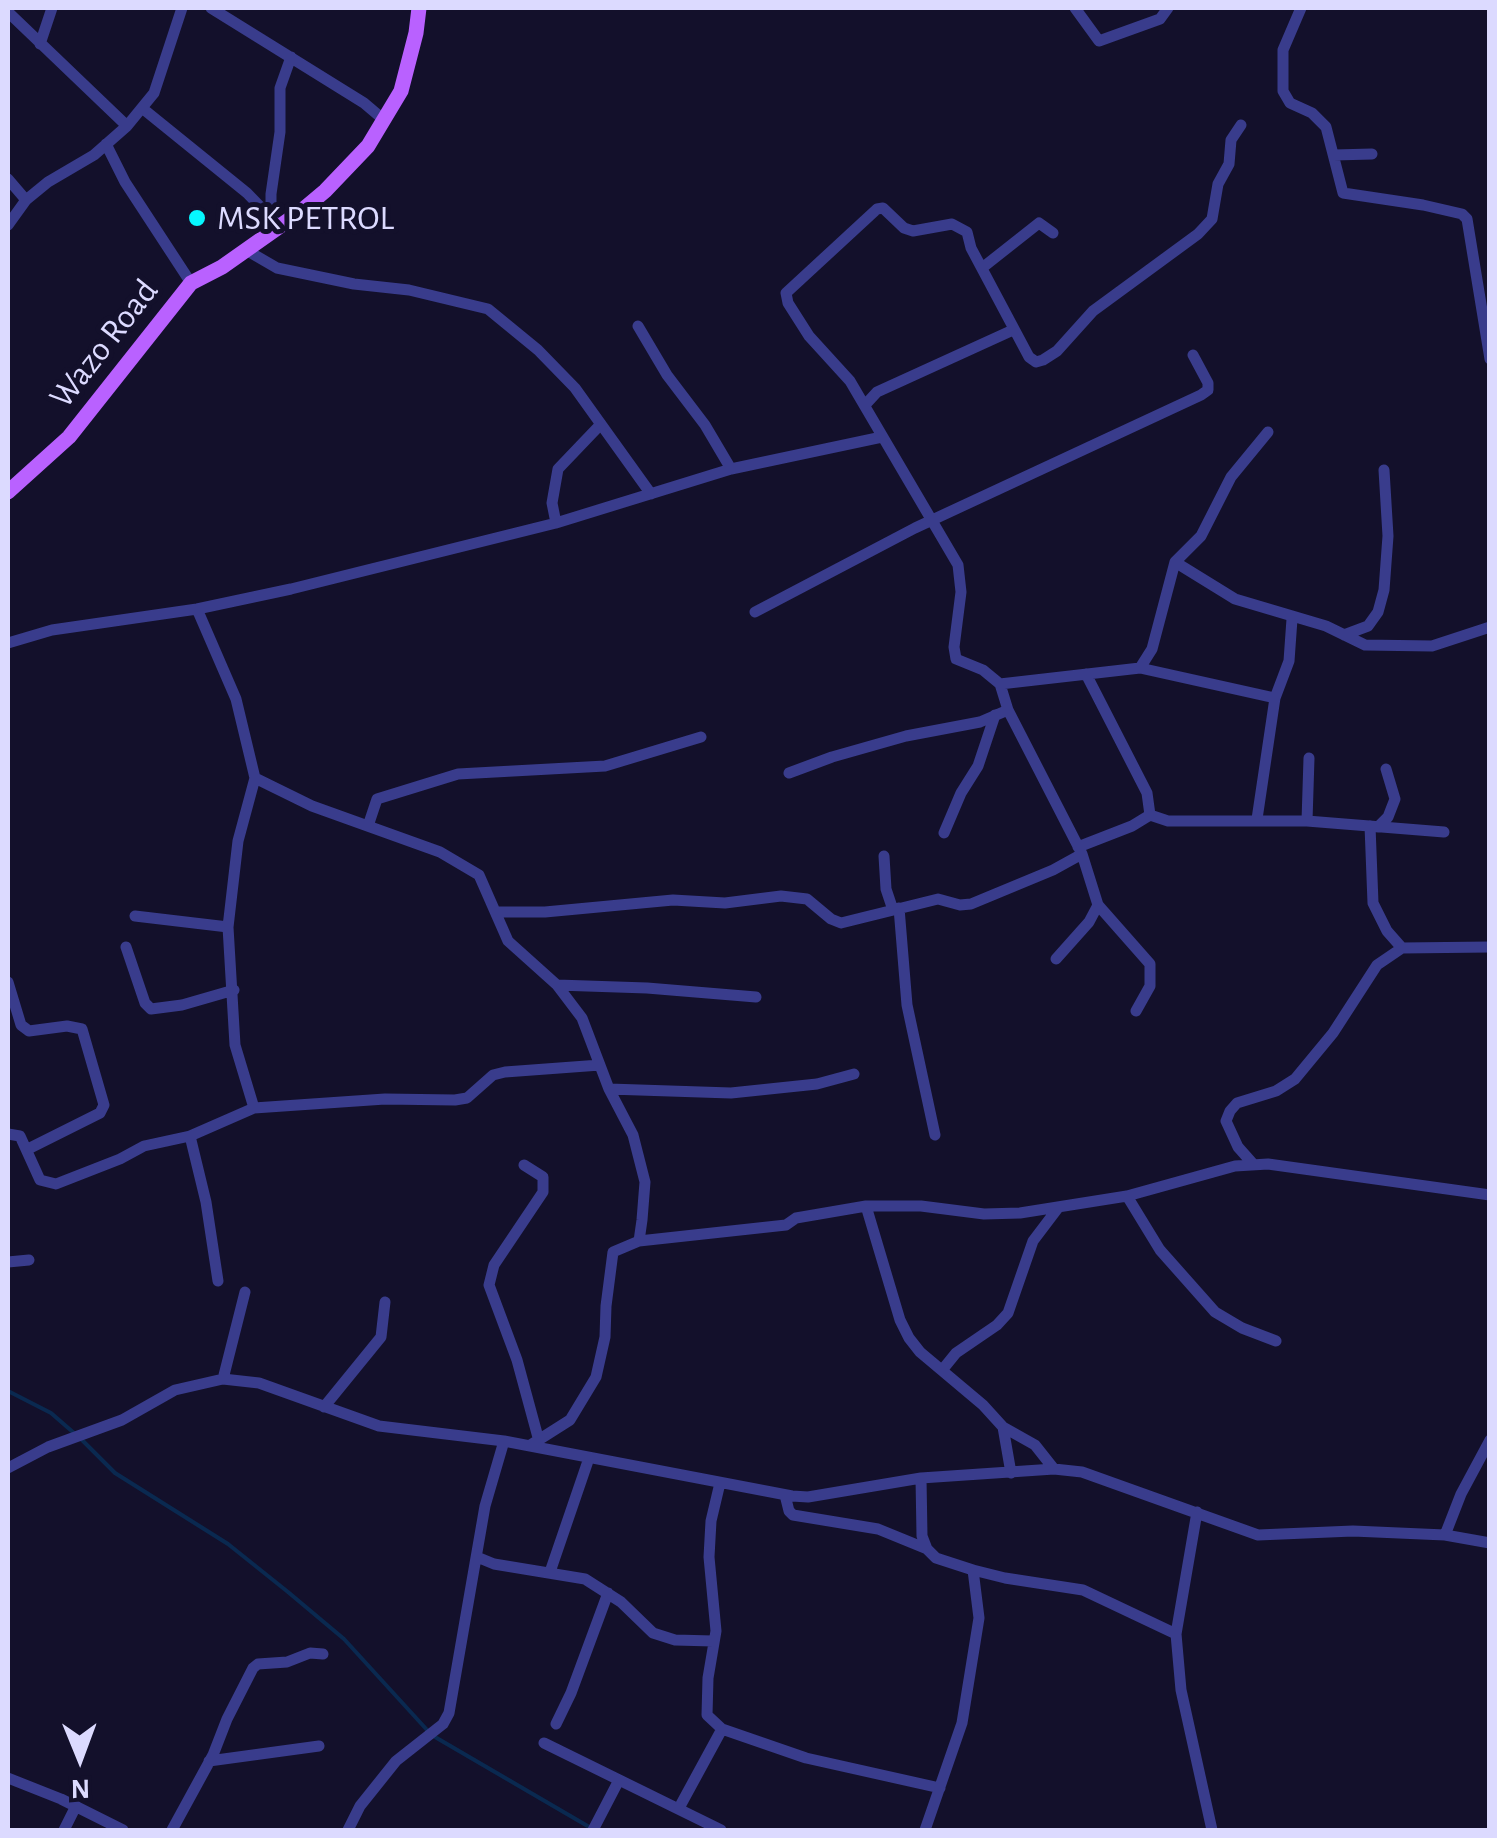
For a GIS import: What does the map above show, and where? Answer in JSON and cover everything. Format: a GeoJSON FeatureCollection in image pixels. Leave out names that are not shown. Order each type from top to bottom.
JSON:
{"type":"FeatureCollection","features":[{"type":"Feature","properties":{"kind":"main road","name":"Wazo Road"},"geometry":{"type":"LineString","coordinates":[[8,492],[69,436],[191,284],[246,250],[275,222],[325,191],[352,166],[401,91],[416,33],[418,8]]}},
{"type":"Feature","properties":{"kind":"street"},"geometry":{"type":"LineString","coordinates":[[40,44],[52,8]]}},
{"type":"Feature","properties":{"kind":"street"},"geometry":{"type":"LineString","coordinates":[[8,225],[26,200],[106,144],[142,108],[154,93],[182,8]]}},
{"type":"Feature","properties":{"kind":"street"},"geometry":{"type":"LineString","coordinates":[[211,8],[364,103],[384,120]]}},
{"type":"Feature","properties":{"kind":"street"},"geometry":{"type":"LineString","coordinates":[[1075,8],[1100,40],[1160,19],[1168,8]]}},
{"type":"Feature","properties":{"kind":"street"},"geometry":{"type":"LineString","coordinates":[[1301,8],[1282,50],[1283,90],[1290,103],[1321,120],[1343,194],[1462,214],[1490,359]]}},
{"type":"Feature","properties":{"kind":"street"},"geometry":{"type":"LineString","coordinates":[[8,12],[127,126]]}},
{"type":"Feature","properties":{"kind":"street"},"geometry":{"type":"LineString","coordinates":[[275,222],[271,194],[280,132],[280,88],[291,57]]}},
{"type":"Feature","properties":{"kind":"street"},"geometry":{"type":"LineString","coordinates":[[142,108],[247,192],[275,222]]}},
{"type":"Feature","properties":{"kind":"street"},"geometry":{"type":"LineString","coordinates":[[1241,125],[1231,140],[1230,164],[1218,184],[1212,218],[1198,234],[1093,311],[1057,351],[1043,360],[1036,362],[1029,356],[966,232],[952,224],[913,230],[904,228],[884,208],[877,209],[786,293],[808,336],[850,381],[958,565],[961,592],[956,660],[983,670],[1000,684],[1140,668],[1275,698]]}},
{"type":"Feature","properties":{"kind":"street"},"geometry":{"type":"LineString","coordinates":[[106,144],[125,182],[191,284]]}},
{"type":"Feature","properties":{"kind":"street"},"geometry":{"type":"LineString","coordinates":[[1334,156],[1372,154]]}},
{"type":"Feature","properties":{"kind":"street"},"geometry":{"type":"LineString","coordinates":[[8,178],[26,200]]}},
{"type":"Feature","properties":{"kind":"street"},"geometry":{"type":"LineString","coordinates":[[982,268],[1040,222],[1053,233]]}},
{"type":"Feature","properties":{"kind":"street"},"geometry":{"type":"LineString","coordinates":[[246,250],[276,268],[354,284],[409,290],[488,309],[525,338],[576,388],[651,494]]}},
{"type":"Feature","properties":{"kind":"street"},"geometry":{"type":"LineString","coordinates":[[638,326],[730,469]]}},
{"type":"Feature","properties":{"kind":"street"},"geometry":{"type":"LineString","coordinates":[[865,405],[877,392],[1013,330]]}},
{"type":"Feature","properties":{"kind":"street"},"geometry":{"type":"LineString","coordinates":[[755,612],[914,528],[1201,396],[1208,390],[1208,384],[1193,355]]}},
{"type":"Feature","properties":{"kind":"street"},"geometry":{"type":"LineString","coordinates":[[556,524],[552,503],[558,468],[601,424]]}},
{"type":"Feature","properties":{"kind":"street"},"geometry":{"type":"LineString","coordinates":[[1140,668],[1152,649],[1176,562],[1201,536],[1231,477],[1268,432]]}},
{"type":"Feature","properties":{"kind":"street"},"geometry":{"type":"LineString","coordinates":[[8,643],[52,630],[197,609],[291,589],[556,524],[730,469],[882,437]]}},
{"type":"Feature","properties":{"kind":"street"},"geometry":{"type":"LineString","coordinates":[[1344,635],[1368,626],[1378,612],[1384,590],[1388,536],[1384,470]]}},
{"type":"Feature","properties":{"kind":"street"},"geometry":{"type":"LineString","coordinates":[[1176,562],[1235,599],[1326,626],[1366,645],[1432,646],[1490,627]]}},
{"type":"Feature","properties":{"kind":"street"},"geometry":{"type":"LineString","coordinates":[[197,609],[236,699],[255,778],[238,841],[228,927],[234,1045],[254,1108]]}},
{"type":"Feature","properties":{"kind":"street"},"geometry":{"type":"LineString","coordinates":[[1257,819],[1275,698],[1289,661],[1292,619]]}},
{"type":"Feature","properties":{"kind":"street"},"geometry":{"type":"LineString","coordinates":[[1086,674],[1147,793],[1150,815]]}},
{"type":"Feature","properties":{"kind":"street"},"geometry":{"type":"LineString","coordinates":[[1000,684],[1002,713],[1080,850],[1098,905],[1150,964],[1150,986],[1136,1011]]}},
{"type":"Feature","properties":{"kind":"street"},"geometry":{"type":"LineString","coordinates":[[789,773],[873,745],[1002,713]]}},
{"type":"Feature","properties":{"kind":"street"},"geometry":{"type":"LineString","coordinates":[[944,833],[1002,713]]}},
{"type":"Feature","properties":{"kind":"street"},"geometry":{"type":"LineString","coordinates":[[368,826],[377,799],[458,774],[606,766],[701,737]]}},
{"type":"Feature","properties":{"kind":"street"},"geometry":{"type":"LineString","coordinates":[[1307,820],[1309,758]]}},
{"type":"Feature","properties":{"kind":"street"},"geometry":{"type":"LineString","coordinates":[[1374,827],[1388,817],[1395,798],[1386,769]]}},
{"type":"Feature","properties":{"kind":"street"},"geometry":{"type":"LineString","coordinates":[[255,778],[312,806],[463,863],[478,875],[508,941],[557,985],[582,1018],[609,1090],[634,1135],[644,1166],[639,1241]]}},
{"type":"Feature","properties":{"kind":"street"},"geometry":{"type":"LineString","coordinates":[[1150,815],[1168,822],[1307,820],[1444,832]]}},
{"type":"Feature","properties":{"kind":"street"},"geometry":{"type":"LineString","coordinates":[[497,912],[545,912],[674,900],[725,903],[781,896],[807,899],[831,920],[841,923],[938,898],[971,904],[1053,870],[1080,850],[1150,815]]}},
{"type":"Feature","properties":{"kind":"street"},"geometry":{"type":"LineString","coordinates":[[1374,827],[1374,903],[1387,931],[1402,948]]}},
{"type":"Feature","properties":{"kind":"street"},"geometry":{"type":"LineString","coordinates":[[884,856],[886,889],[896,909],[908,1005],[935,1135]]}},
{"type":"Feature","properties":{"kind":"street"},"geometry":{"type":"LineString","coordinates":[[1056,959],[1089,922],[1098,905]]}},
{"type":"Feature","properties":{"kind":"street"},"geometry":{"type":"LineString","coordinates":[[135,916],[228,927]]}},
{"type":"Feature","properties":{"kind":"street"},"geometry":{"type":"LineString","coordinates":[[126,947],[145,1003],[151,1009],[182,1005],[234,990]]}},
{"type":"Feature","properties":{"kind":"street"},"geometry":{"type":"LineString","coordinates":[[1254,1165],[1238,1147],[1226,1121],[1230,1111],[1237,1103],[1276,1091],[1296,1079],[1334,1034],[1378,965],[1402,948],[1490,947]]}},
{"type":"Feature","properties":{"kind":"street"},"geometry":{"type":"LineString","coordinates":[[8,982],[21,1025],[30,1030],[67,1026],[82,1029],[104,1105],[100,1113],[28,1150]]}},
{"type":"Feature","properties":{"kind":"street"},"geometry":{"type":"LineString","coordinates":[[557,985],[756,997]]}},
{"type":"Feature","properties":{"kind":"street"},"geometry":{"type":"LineString","coordinates":[[8,1134],[20,1136],[40,1180],[56,1184],[144,1146],[190,1136],[254,1108],[386,1099],[455,1100],[467,1098],[493,1075],[505,1072],[600,1065]]}},
{"type":"Feature","properties":{"kind":"street"},"geometry":{"type":"LineString","coordinates":[[609,1090],[731,1093],[817,1084],[854,1074]]}},
{"type":"Feature","properties":{"kind":"street"},"geometry":{"type":"LineString","coordinates":[[190,1136],[206,1202],[218,1281]]}},
{"type":"Feature","properties":{"kind":"street"},"geometry":{"type":"LineString","coordinates":[[524,1165],[544,1177],[543,1192],[494,1265],[489,1285],[517,1360],[534,1444]]}},
{"type":"Feature","properties":{"kind":"street"},"geometry":{"type":"LineString","coordinates":[[534,1444],[570,1420],[596,1377],[605,1338],[613,1252],[639,1241],[786,1225],[796,1218],[866,1206],[921,1206],[984,1214],[1058,1208],[1127,1196],[1235,1166],[1288,1166],[1490,1194]]}},
{"type":"Feature","properties":{"kind":"street"},"geometry":{"type":"LineString","coordinates":[[1127,1196],[1160,1250],[1216,1312],[1242,1328],[1276,1340]]}},
{"type":"Feature","properties":{"kind":"street"},"geometry":{"type":"LineString","coordinates":[[866,1206],[900,1320],[920,1352],[1003,1428],[1035,1445],[1054,1469]]}},
{"type":"Feature","properties":{"kind":"street"},"geometry":{"type":"LineString","coordinates":[[943,1369],[956,1353],[997,1326],[1008,1313],[1033,1241],[1058,1208]]}},
{"type":"Feature","properties":{"kind":"street"},"geometry":{"type":"LineString","coordinates":[[8,1262],[30,1260]]}},
{"type":"Feature","properties":{"kind":"street"},"geometry":{"type":"LineString","coordinates":[[223,1379],[245,1292]]}},
{"type":"Feature","properties":{"kind":"street"},"geometry":{"type":"LineString","coordinates":[[324,1406],[381,1338],[384,1302]]}},
{"type":"Feature","properties":{"kind":"street"},"geometry":{"type":"LineString","coordinates":[[8,1468],[48,1447],[122,1420],[175,1390],[223,1379],[260,1383],[379,1426],[534,1444],[785,1495],[808,1497],[920,1478],[1054,1469],[1082,1472],[1258,1535],[1353,1531],[1445,1535],[1490,1543]]}},
{"type":"Feature","properties":{"kind":"street"},"geometry":{"type":"LineString","coordinates":[[1003,1428],[1011,1472]]}},
{"type":"Feature","properties":{"kind":"street"},"geometry":{"type":"LineString","coordinates":[[1445,1535],[1461,1494],[1490,1440]]}},
{"type":"Feature","properties":{"kind":"street"},"geometry":{"type":"LineString","coordinates":[[348,1830],[360,1806],[396,1760],[443,1724],[448,1714],[485,1506],[504,1442]]}},
{"type":"Feature","properties":{"kind":"street"},"geometry":{"type":"LineString","coordinates":[[550,1572],[589,1458]]}},
{"type":"Feature","properties":{"kind":"street"},"geometry":{"type":"LineString","coordinates":[[920,1478],[922,1536],[927,1549]]}},
{"type":"Feature","properties":{"kind":"street"},"geometry":{"type":"LineString","coordinates":[[720,1483],[711,1521],[709,1557],[716,1616],[707,1715],[722,1729],[806,1758],[940,1788]]}},
{"type":"Feature","properties":{"kind":"street"},"geometry":{"type":"LineString","coordinates":[[785,1495],[793,1515],[878,1529],[927,1549],[936,1558],[973,1570],[1083,1590],[1176,1634]]}},
{"type":"Feature","properties":{"kind":"street"},"geometry":{"type":"LineString","coordinates":[[1197,1512],[1176,1634],[1181,1690],[1212,1830]]}},
{"type":"Feature","properties":{"kind":"street"},"geometry":{"type":"LineString","coordinates":[[477,1558],[585,1579],[608,1593],[653,1633],[675,1640],[713,1641]]}},
{"type":"Feature","properties":{"kind":"street"},"geometry":{"type":"LineString","coordinates":[[925,1830],[962,1723],[979,1618],[973,1570]]}},
{"type":"Feature","properties":{"kind":"street"},"geometry":{"type":"LineString","coordinates":[[556,1724],[608,1593]]}},
{"type":"Feature","properties":{"kind":"street"},"geometry":{"type":"LineString","coordinates":[[172,1830],[253,1668],[258,1664],[287,1662],[310,1652],[323,1654]]}},
{"type":"Feature","properties":{"kind":"street"},"geometry":{"type":"LineString","coordinates":[[679,1808],[722,1729]]}},
{"type":"Feature","properties":{"kind":"street"},"geometry":{"type":"LineString","coordinates":[[544,1743],[721,1830]]}},
{"type":"Feature","properties":{"kind":"street"},"geometry":{"type":"LineString","coordinates":[[209,1762],[319,1746]]}},
{"type":"Feature","properties":{"kind":"street"},"geometry":{"type":"LineString","coordinates":[[8,1778],[123,1830]]}},
{"type":"Feature","properties":{"kind":"street"},"geometry":{"type":"LineString","coordinates":[[593,1830],[619,1780]]}},
{"type":"Feature","properties":{"kind":"street"},"geometry":{"type":"LineString","coordinates":[[64,1830],[76,1806]]}},
{"type":"Feature","properties":{"kind":"waterway"},"geometry":{"type":"LineString","coordinates":[[8,1391],[51,1413],[74,1433]]}},
{"type":"Feature","properties":{"kind":"waterway"},"geometry":{"type":"LineString","coordinates":[[81,1439],[115,1473],[228,1544],[344,1639],[428,1731]]}},
{"type":"Feature","properties":{"kind":"waterway"},"geometry":{"type":"LineString","coordinates":[[435,1737],[591,1828]]}},
{"type":"Feature","properties":{"kind":"place","name":"MSK PETROL"},"geometry":{"type":"Point","coordinates":[197,218]}}]}
